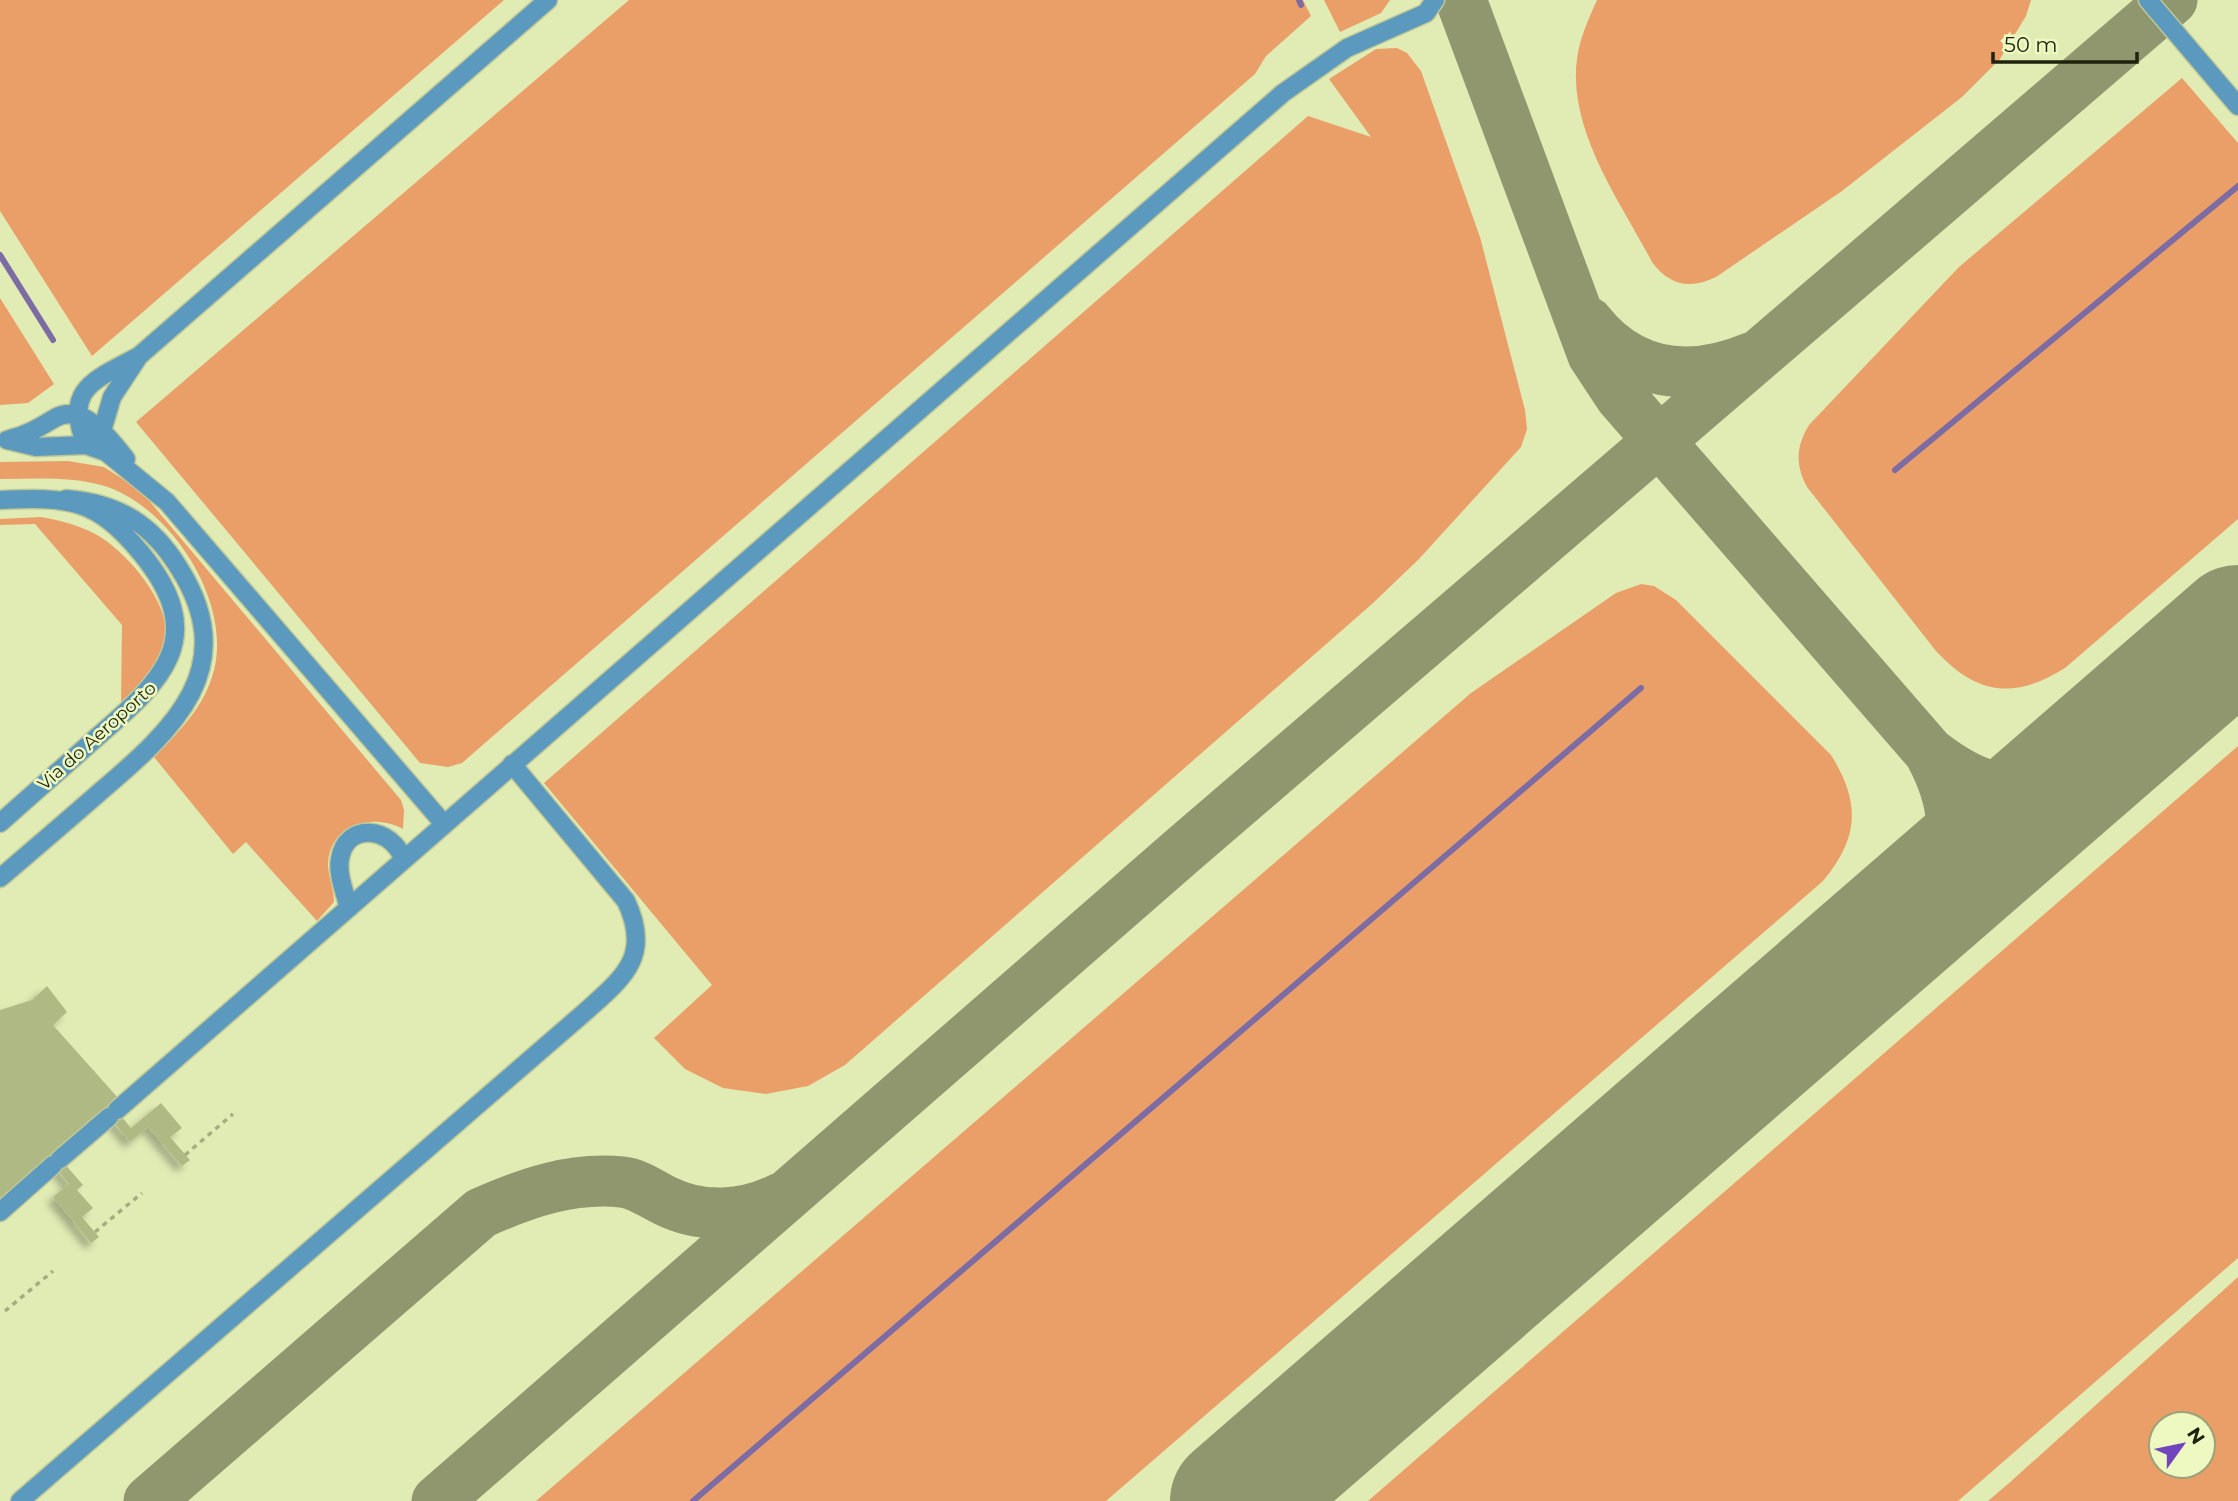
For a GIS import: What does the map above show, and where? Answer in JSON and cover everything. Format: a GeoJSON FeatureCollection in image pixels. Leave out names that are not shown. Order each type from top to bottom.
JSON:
{"type":"FeatureCollection","features":[{"type":"Feature","properties":{"kind":"street"},"geometry":{"type":"LineString","coordinates":[[86,445],[76,403],[82,394],[109,372],[139,356],[548,0]]}},
{"type":"Feature","properties":{"kind":"street"},"geometry":{"type":"LineString","coordinates":[[0,1212],[1283,93],[1347,48],[1426,13],[1435,0]]}},
{"type":"Feature","properties":{"kind":"street"},"geometry":{"type":"LineString","coordinates":[[2148,0],[2238,106]]}},
{"type":"Feature","properties":{"kind":"street"},"geometry":{"type":"LineString","coordinates":[[86,445],[102,431],[112,397],[139,356]]}},
{"type":"Feature","properties":{"kind":"street"},"geometry":{"type":"LineString","coordinates":[[4,440],[44,428],[56,418],[77,415],[102,431],[144,481]]}},
{"type":"Feature","properties":{"kind":"street"},"geometry":{"type":"LineString","coordinates":[[4,440],[36,447],[86,445],[106,452],[144,481],[167,502],[444,824]]}},
{"type":"Feature","properties":{"kind":"street"},"geometry":{"type":"LineString","coordinates":[[0,878],[139,759],[166,732],[190,699],[201,672],[205,649],[204,623],[184,575],[171,554],[125,513],[97,501],[66,499]]}},
{"type":"Feature","properties":{"kind":"street","name":"Via do Aeroporto"},"geometry":{"type":"LineString","coordinates":[[0,500],[66,499],[87,506],[114,523],[154,570],[172,610],[173,649],[160,678],[139,701],[0,823]]}},
{"type":"Feature","properties":{"kind":"street"},"geometry":{"type":"LineString","coordinates":[[20,1501],[618,983],[632,964],[637,942],[635,921],[625,901],[512,764]]}},
{"type":"Feature","properties":{"kind":"street"},"geometry":{"type":"LineString","coordinates":[[349,908],[339,862],[348,842],[365,833],[385,835],[394,841],[403,859]]}},
{"type":"Feature","properties":{"kind":"path"},"geometry":{"type":"LineString","coordinates":[[185,1155],[233,1114]]}},
{"type":"Feature","properties":{"kind":"path"},"geometry":{"type":"LineString","coordinates":[[95,1232],[142,1193]]}},
{"type":"Feature","properties":{"kind":"path"},"geometry":{"type":"LineString","coordinates":[[5,1311],[53,1271]]}},
{"type":"Feature","properties":{"kind":"shaded area"},"geometry":{"type":"Polygon","coordinates":[[[0,0],[504,0],[92,356],[0,211],[0,0]]]}},
{"type":"Feature","properties":{"kind":"shaded area"},"geometry":{"type":"Polygon","coordinates":[[[629,0],[1303,0],[1311,16],[1266,56],[1255,74],[462,763],[448,767],[420,763],[136,422],[629,0]]]}},
{"type":"Feature","properties":{"kind":"shaded area"},"geometry":{"type":"Polygon","coordinates":[[[1324,0],[1390,0],[1381,13],[1340,32],[1324,0]]]}},
{"type":"Feature","properties":{"kind":"shaded area"},"geometry":{"type":"Polygon","coordinates":[[[1597,0],[2031,0],[2026,16],[2000,59],[1962,97],[1842,191],[1716,277],[1689,284],[1666,276],[1652,262],[1609,184],[1584,127],[1576,69],[1581,40],[1597,0]]]}},
{"type":"Feature","properties":{"kind":"shaded area"},"geometry":{"type":"Polygon","coordinates":[[[1397,48],[1407,53],[1421,71],[1480,237],[1525,410],[1527,429],[1521,447],[1419,559],[1372,604],[845,1065],[808,1086],[766,1094],[723,1088],[685,1069],[654,1038],[712,985],[544,783],[1308,116],[1371,137],[1329,79],[1376,49],[1397,48]]]}},
{"type":"Feature","properties":{"kind":"shaded area"},"geometry":{"type":"Polygon","coordinates":[[[2182,78],[2238,143],[2238,519],[2065,668],[2029,685],[1997,688],[1981,684],[1951,666],[1936,651],[1807,487],[1800,471],[1799,448],[1809,425],[1959,267],[2182,78]]]}},
{"type":"Feature","properties":{"kind":"shaded area"},"geometry":{"type":"Polygon","coordinates":[[[0,298],[54,384],[28,403],[0,405],[0,298]]]}},
{"type":"Feature","properties":{"kind":"shaded area"},"geometry":{"type":"Polygon","coordinates":[[[68,461],[104,467],[141,491],[401,800],[404,810],[403,829],[391,824],[367,822],[355,825],[336,839],[328,864],[334,902],[317,921],[246,842],[233,854],[154,757],[182,728],[198,706],[214,670],[217,643],[213,614],[204,585],[189,558],[171,533],[126,495],[101,485],[76,480],[0,479],[0,462],[68,461]]]}},
{"type":"Feature","properties":{"kind":"shaded area"},"geometry":{"type":"Polygon","coordinates":[[[41,517],[80,527],[102,538],[141,575],[161,609],[166,626],[166,643],[161,659],[138,688],[121,702],[122,625],[35,524],[0,525],[0,519],[41,517]]]}},
{"type":"Feature","properties":{"kind":"shaded area"},"geometry":{"type":"Polygon","coordinates":[[[1641,584],[1654,586],[1676,600],[1831,755],[1841,772],[1851,805],[1852,820],[1844,850],[1823,881],[1106,1501],[536,1501],[1471,693],[1616,593],[1641,584]]]}},
{"type":"Feature","properties":{"kind":"shaded area"},"geometry":{"type":"Polygon","coordinates":[[[2238,746],[2238,1258],[1958,1501],[1368,1501],[2238,746]]]}},
{"type":"Feature","properties":{"kind":"shaded area"},"geometry":{"type":"Polygon","coordinates":[[[2238,1277],[2238,1501],[1988,1501],[2008,1484],[2238,1277]]]}},
{"type":"Feature","properties":{"kind":"building"},"geometry":{"type":"Polygon","coordinates":[[[47,986],[67,1012],[53,1025],[119,1099],[112,1105],[131,1128],[161,1103],[182,1128],[170,1137],[190,1160],[182,1166],[148,1127],[130,1142],[105,1112],[56,1154],[83,1185],[77,1190],[93,1208],[82,1217],[99,1237],[91,1243],[53,1197],[69,1184],[49,1160],[0,1202],[0,1010],[32,1000],[47,986]]]}},
{"type":"Feature","properties":{"kind":"waterway"},"geometry":{"type":"LineString","coordinates":[[1299,0],[1301,5]]}},
{"type":"Feature","properties":{"kind":"waterway"},"geometry":{"type":"LineString","coordinates":[[1895,470],[2238,186]]}},
{"type":"Feature","properties":{"kind":"waterway"},"geometry":{"type":"LineString","coordinates":[[0,255],[53,340]]}},
{"type":"Feature","properties":{"kind":"waterway"},"geometry":{"type":"LineString","coordinates":[[693,1501],[1641,688]]}},
{"type":"Feature","properties":{"kind":"taxiway"},"geometry":{"type":"LineString","coordinates":[[1461,0],[1593,355],[1620,396],[1929,752],[1964,775],[1996,787],[2030,787],[2071,776]]}},
{"type":"Feature","properties":{"kind":"taxiway"},"geometry":{"type":"LineString","coordinates":[[437,1501],[1182,851],[2172,0]]}},
{"type":"Feature","properties":{"kind":"taxiway"},"geometry":{"type":"LineString","coordinates":[[1588,322],[1623,354],[1663,370],[1707,370],[1753,357]]}},
{"type":"Feature","properties":{"kind":"taxiway"},"geometry":{"type":"LineString","coordinates":[[1913,912],[1940,873],[1951,835],[1947,796],[1929,752]]}},
{"type":"Feature","properties":{"kind":"taxiway"},"geometry":{"type":"LineString","coordinates":[[149,1501],[481,1213],[549,1188],[603,1181],[628,1183],[680,1207],[709,1213],[753,1209],[781,1198]]}},
{"type":"Feature","properties":{"kind":"runway"},"geometry":{"type":"LineString","coordinates":[[1235,1501],[2238,630]]}}]}
